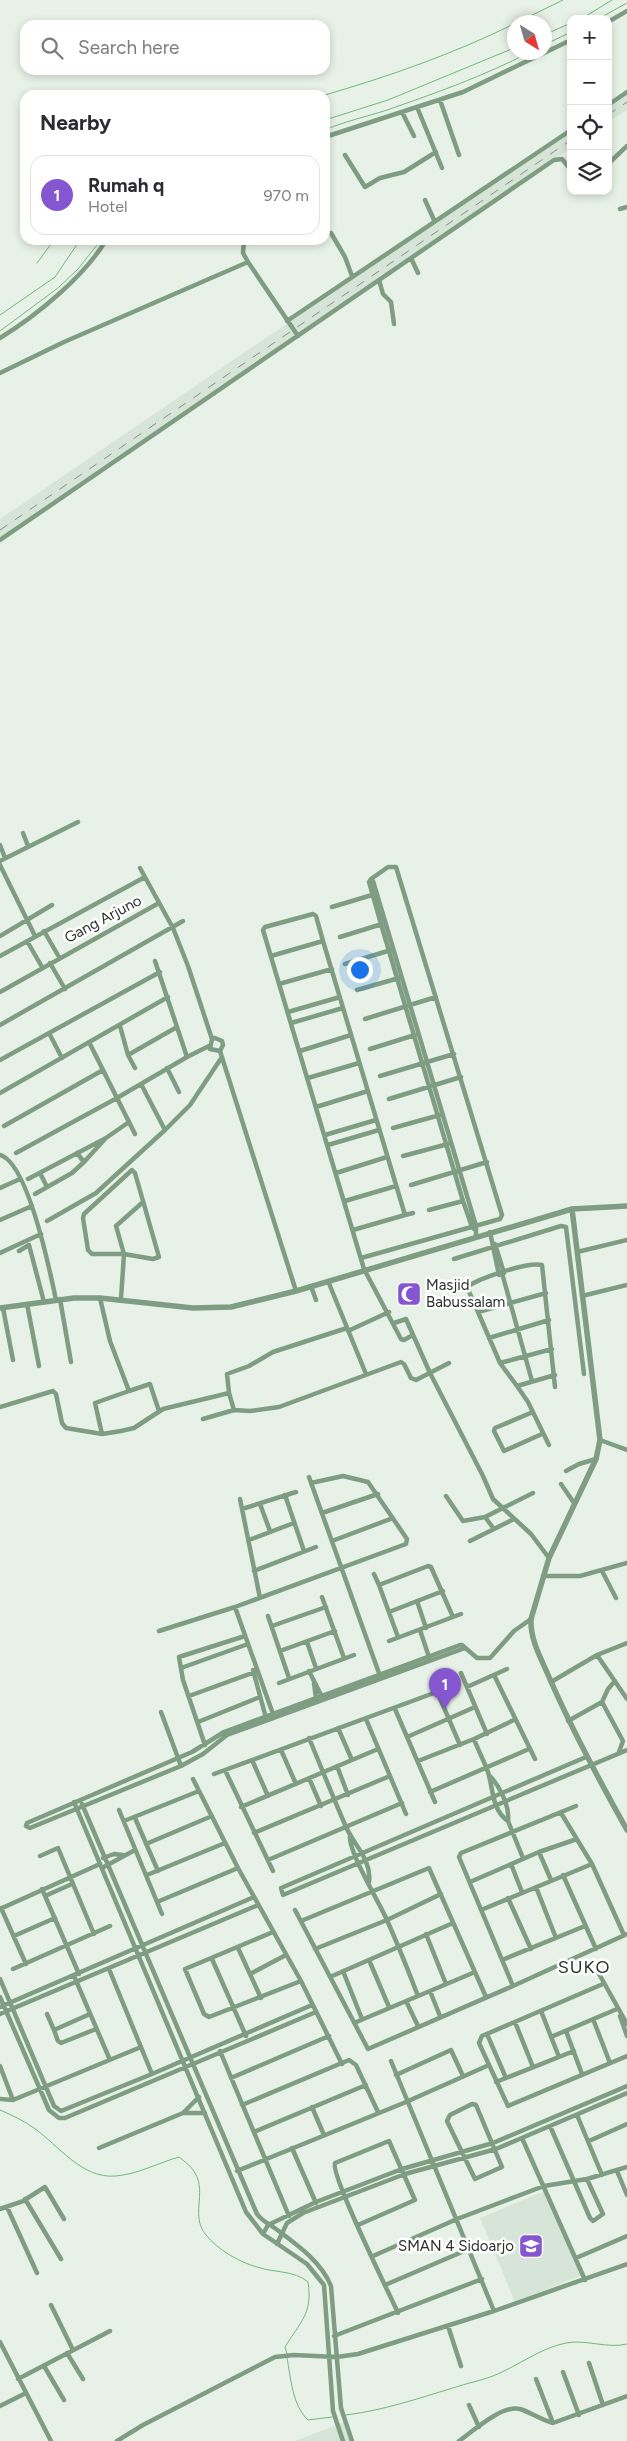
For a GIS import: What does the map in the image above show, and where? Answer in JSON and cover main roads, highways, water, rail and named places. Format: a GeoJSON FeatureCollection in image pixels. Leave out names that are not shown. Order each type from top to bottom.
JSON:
{"type":"FeatureCollection","features":[{"type":"Feature","properties":{"kind":"waterway"},"geometry":{"type":"LineString","coordinates":[[532,15],[563,0]]}},
{"type":"Feature","properties":{"kind":"waterway"},"geometry":{"type":"LineString","coordinates":[[588,15],[612,0]]}},
{"type":"Feature","properties":{"kind":"waterway"},"geometry":{"type":"LineString","coordinates":[[605,15],[627,3]]}},
{"type":"Feature","properties":{"kind":"waterway"},"geometry":{"type":"LineString","coordinates":[[552,31],[567,25]]}},
{"type":"Feature","properties":{"kind":"waterway"},"geometry":{"type":"LineString","coordinates":[[330,93],[421,64],[507,27]]}},
{"type":"Feature","properties":{"kind":"waterway"},"geometry":{"type":"LineString","coordinates":[[552,41],[567,34]]}},
{"type":"Feature","properties":{"kind":"waterway"},"geometry":{"type":"LineString","coordinates":[[330,118],[388,100],[507,51]]}},
{"type":"Feature","properties":{"kind":"waterway"},"geometry":{"type":"LineString","coordinates":[[330,128],[442,91],[514,60]]}},
{"type":"Feature","properties":{"kind":"waterway"},"geometry":{"type":"LineString","coordinates":[[37,263],[50,245]]}},
{"type":"Feature","properties":{"kind":"waterway"},"geometry":{"type":"LineString","coordinates":[[0,315],[55,277],[77,245]]}},
{"type":"Feature","properties":{"kind":"waterway"},"geometry":{"type":"LineString","coordinates":[[0,331],[58,288],[78,269],[97,245]]}},
{"type":"Feature","properties":{"kind":"waterway"},"geometry":{"type":"LineString","coordinates":[[0,2110],[34,2128],[82,2167],[104,2176],[132,2173],[179,2157],[185,2162],[194,2171],[198,2181],[200,2188],[199,2220],[201,2228],[211,2240],[229,2255],[243,2262],[263,2269],[297,2275],[308,2282],[309,2302],[307,2310],[285,2347],[287,2354]]}},
{"type":"Feature","properties":{"kind":"waterway"},"geometry":{"type":"LineString","coordinates":[[346,2415],[400,2404],[488,2378],[556,2345],[574,2342],[612,2345],[627,2344]]}},
{"type":"Feature","properties":{"kind":"waterway"},"geometry":{"type":"LineString","coordinates":[[287,2358],[295,2399],[303,2414],[308,2420],[332,2417]]}},
{"type":"Feature","properties":{"kind":"railway"},"geometry":{"type":"LineString","coordinates":[[612,112],[627,102]]}},
{"type":"Feature","properties":{"kind":"railway"},"geometry":{"type":"LineString","coordinates":[[0,530],[567,143]]}},
{"type":"Feature","properties":{"kind":"place","name":"Masjid Babussalam"},"geometry":{"type":"Point","coordinates":[409,1294]}},
{"type":"Feature","properties":{"kind":"place","name":"Rumah q"},"geometry":{"type":"Point","coordinates":[445,1709]}},
{"type":"Feature","properties":{"kind":"place","name":"SMAN 4 Sidoarjo"},"geometry":{"type":"Point","coordinates":[531,2246]}},
{"type":"Feature","properties":{"kind":"district","name":"SUKO"},"geometry":{"type":"Point","coordinates":[584,1967]}}]}
